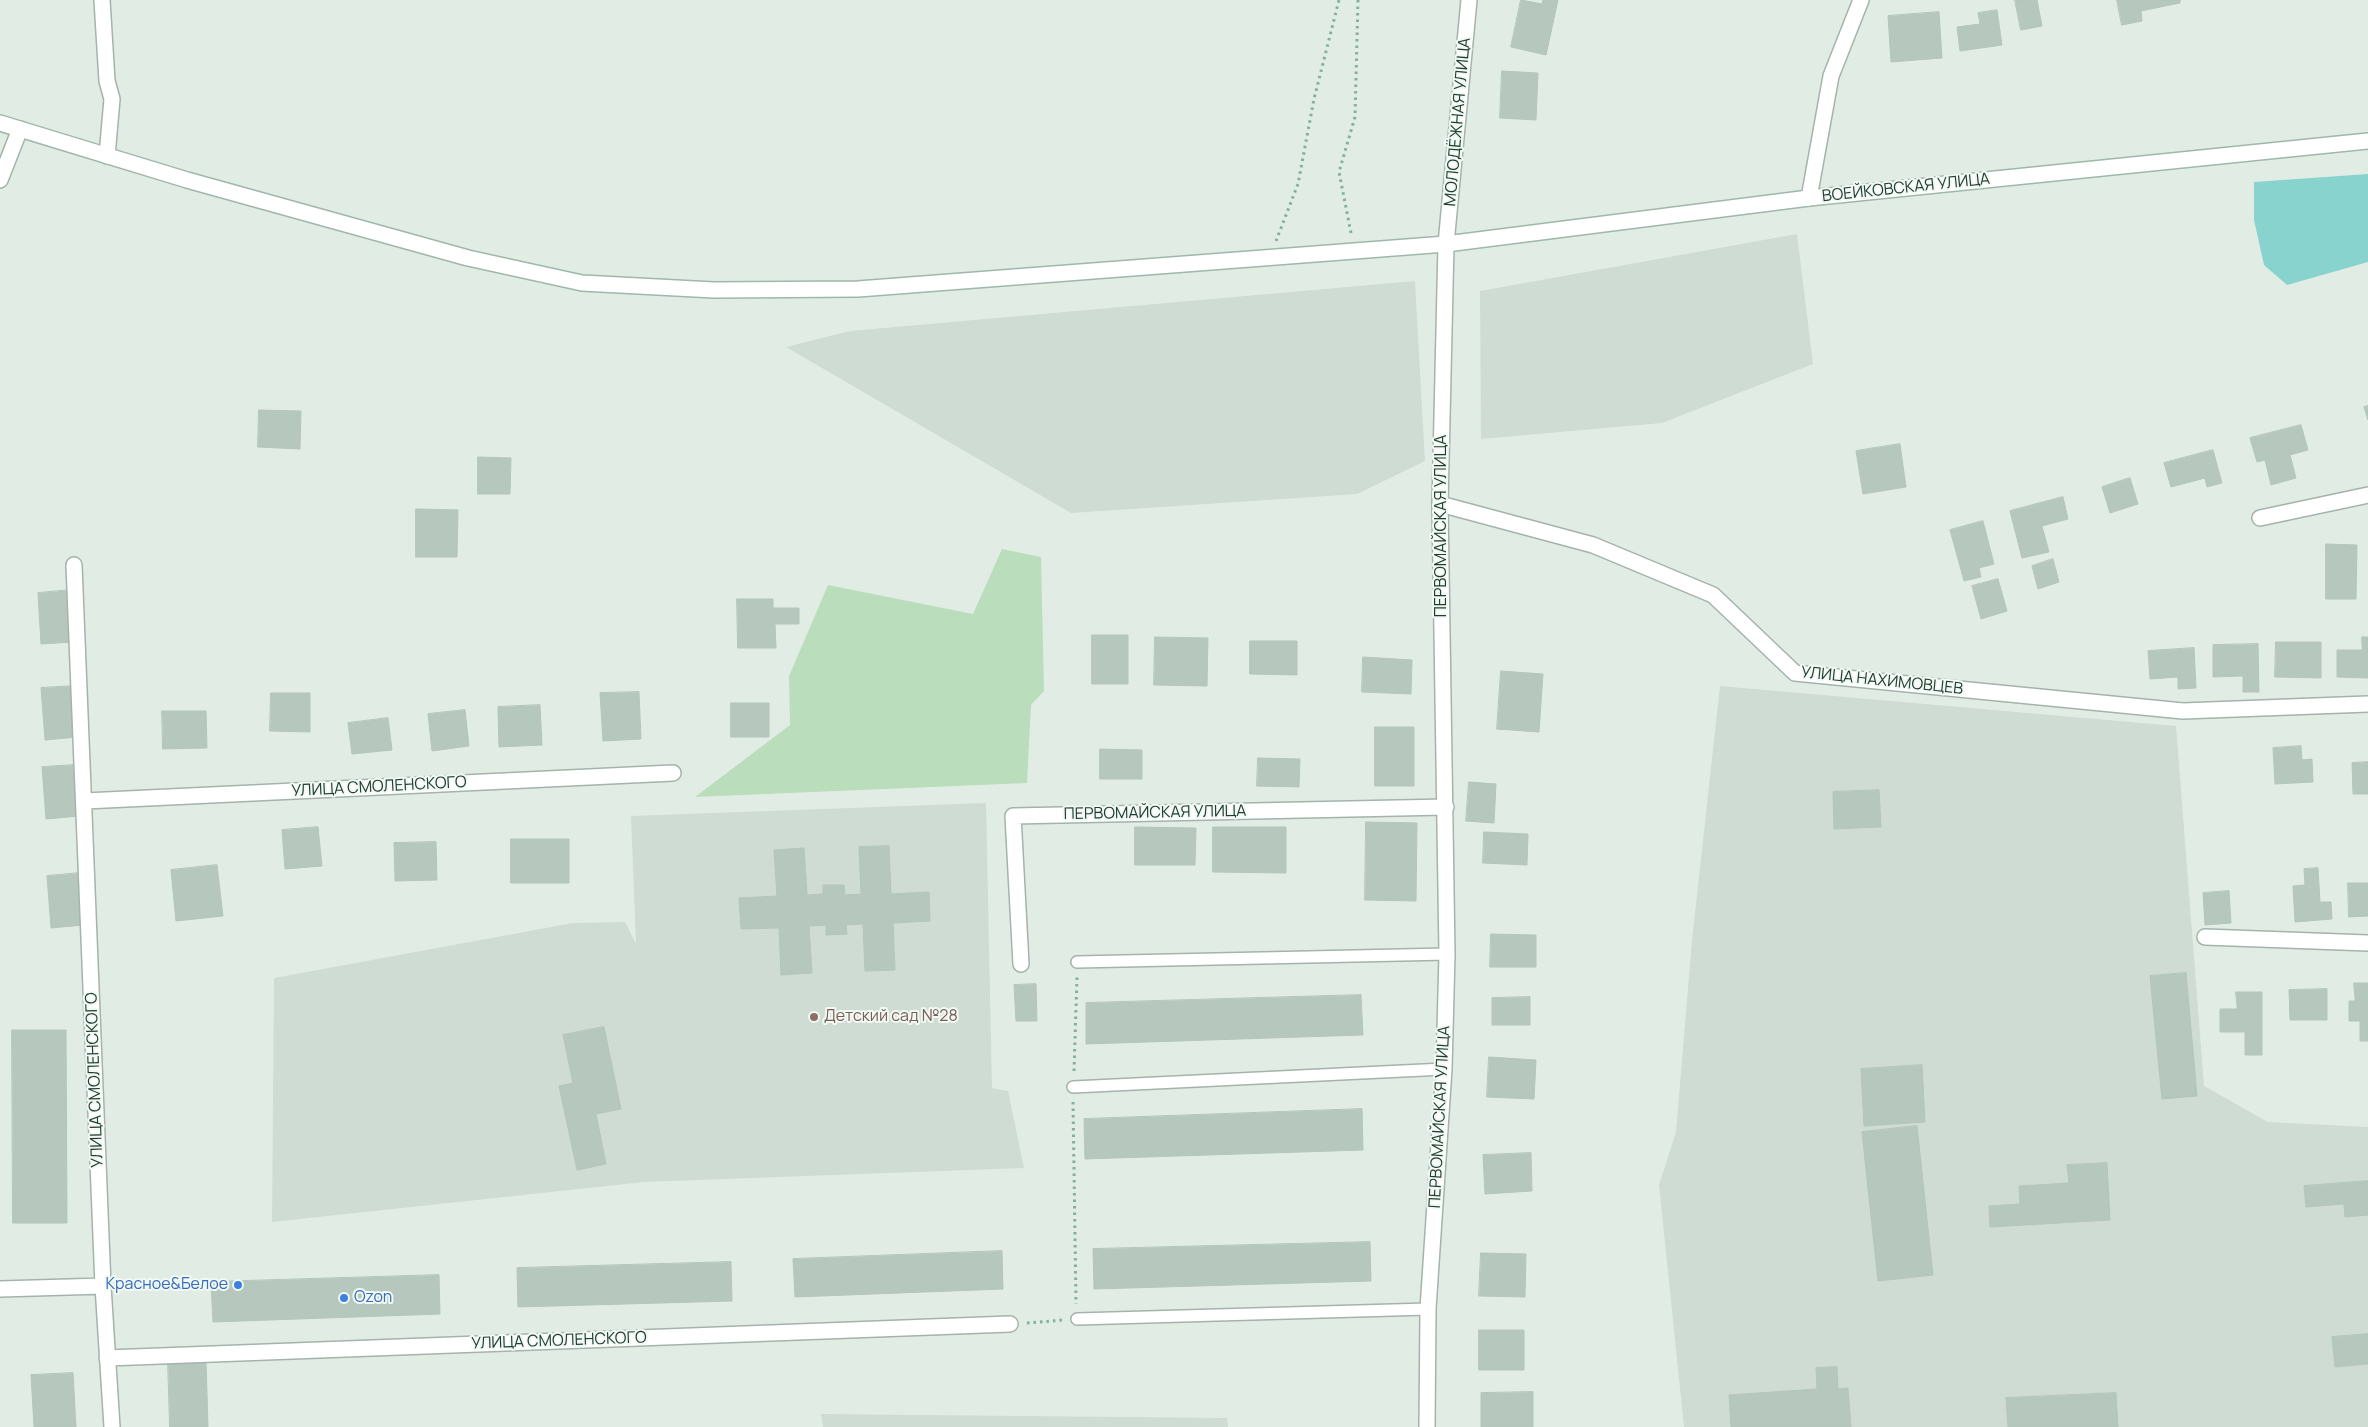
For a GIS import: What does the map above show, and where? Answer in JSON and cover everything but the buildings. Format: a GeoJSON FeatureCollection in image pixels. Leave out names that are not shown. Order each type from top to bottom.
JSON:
{"type":"FeatureCollection","features":[{"type":"Feature","properties":{"kind":"street"},"geometry":{"type":"LineString","coordinates":[[102,0],[107,81],[112,99],[108,156]]}},
{"type":"Feature","properties":{"kind":"street","name":"МОЛОДЁЖНАЯ УЛИЦА"},"geometry":{"type":"LineString","coordinates":[[1446,244],[1469,0]]}},
{"type":"Feature","properties":{"kind":"street"},"geometry":{"type":"LineString","coordinates":[[1808,198],[1831,76],[1861,0]]}},
{"type":"Feature","properties":{"kind":"street","name":"ВОЕЙКОВСКАЯ УЛИЦА"},"geometry":{"type":"LineString","coordinates":[[0,123],[108,156],[468,258],[582,283],[714,290],[858,289],[1446,244],[1808,198],[2368,140]]}},
{"type":"Feature","properties":{"kind":"street"},"geometry":{"type":"LineString","coordinates":[[0,180],[20,129]]}},
{"type":"Feature","properties":{"kind":"street","name":"ПЕРВОМАЙСКАЯ УЛИЦА"},"geometry":{"type":"LineString","coordinates":[[1427,1427],[1428,1309],[1444,1069],[1447,954],[1440,504],[1446,244]]}},
{"type":"Feature","properties":{"kind":"street"},"geometry":{"type":"LineString","coordinates":[[2260,518],[2368,495]]}},
{"type":"Feature","properties":{"kind":"street","name":"УЛИЦА НАХИМОВЦЕВ"},"geometry":{"type":"LineString","coordinates":[[1440,504],[1593,545],[1713,595],[1795,674],[2183,711],[2368,704]]}},
{"type":"Feature","properties":{"kind":"street","name":"УЛИЦА СМОЛЕНСКОГО"},"geometry":{"type":"LineString","coordinates":[[74,565],[85,801],[103,1286],[112,1427]]}},
{"type":"Feature","properties":{"kind":"street","name":"УЛИЦА СМОЛЕНСКОГО"},"geometry":{"type":"LineString","coordinates":[[85,801],[673,773]]}},
{"type":"Feature","properties":{"kind":"street","name":"ПЕРВОМАЙСКАЯ УЛИЦА"},"geometry":{"type":"LineString","coordinates":[[1021,964],[1013,816],[1446,807]]}},
{"type":"Feature","properties":{"kind":"street"},"geometry":{"type":"LineString","coordinates":[[2204,937],[2368,943]]}},
{"type":"Feature","properties":{"kind":"street"},"geometry":{"type":"LineString","coordinates":[[0,1289],[103,1286]]}},
{"type":"Feature","properties":{"kind":"street","name":"УЛИЦА СМОЛЕНСКОГО"},"geometry":{"type":"LineString","coordinates":[[107,1358],[1010,1324]]}},
{"type":"Feature","properties":{"kind":"lane"},"geometry":{"type":"LineString","coordinates":[[1077,962],[1447,954]]}},
{"type":"Feature","properties":{"kind":"lane"},"geometry":{"type":"LineString","coordinates":[[1073,1087],[1444,1069]]}},
{"type":"Feature","properties":{"kind":"lane"},"geometry":{"type":"LineString","coordinates":[[1077,1319],[1428,1309]]}},
{"type":"Feature","properties":{"kind":"path"},"geometry":{"type":"LineString","coordinates":[[1270,258],[1298,184],[1314,99],[1339,0]]}},
{"type":"Feature","properties":{"kind":"path"},"geometry":{"type":"LineString","coordinates":[[1355,251],[1339,172],[1355,117],[1358,0]]}},
{"type":"Feature","properties":{"kind":"path"},"geometry":{"type":"LineString","coordinates":[[1010,1324],[1077,1319],[1073,1087],[1077,962]]}},
{"type":"Feature","properties":{"kind":"shaded area"},"geometry":{"type":"Polygon","coordinates":[[[1797,234],[1813,364],[1662,423],[1481,439],[1480,291],[1797,234]]]}},
{"type":"Feature","properties":{"kind":"shaded area"},"geometry":{"type":"Polygon","coordinates":[[[1415,281],[1425,461],[1357,494],[1071,513],[786,347],[850,331],[1415,281]]]}},
{"type":"Feature","properties":{"kind":"shaded area"},"geometry":{"type":"Polygon","coordinates":[[[1720,686],[2176,726],[2204,1086],[2268,1122],[2368,1127],[2368,1427],[1684,1427],[1659,1185],[1676,1132],[1692,940],[1720,686]]]}},
{"type":"Feature","properties":{"kind":"shaded area"},"geometry":{"type":"Polygon","coordinates":[[[986,803],[992,1088],[1008,1091],[1024,1168],[644,1182],[272,1222],[274,978],[573,923],[625,922],[636,944],[631,816],[986,803]]]}},
{"type":"Feature","properties":{"kind":"shaded area"},"geometry":{"type":"Polygon","coordinates":[[[821,1414],[1227,1418],[1228,1427],[823,1427],[821,1414]]]}},
{"type":"Feature","properties":{"kind":"green space"},"geometry":{"type":"Polygon","coordinates":[[[1002,549],[1041,557],[1044,691],[1031,705],[1027,783],[695,797],[790,725],[789,676],[828,585],[973,614],[1002,549]]]}},
{"type":"Feature","properties":{"kind":"water"},"geometry":{"type":"Polygon","coordinates":[[[2368,174],[2368,262],[2287,285],[2264,265],[2254,220],[2254,182],[2368,174]]]}},
{"type":"Feature","properties":{"kind":"place","name":"Детский сад №28"},"geometry":{"type":"Point","coordinates":[814,1017]}},
{"type":"Feature","properties":{"kind":"place","name":"Красное&Белое"},"geometry":{"type":"Point","coordinates":[238,1285]}},
{"type":"Feature","properties":{"kind":"place","name":"Ozon"},"geometry":{"type":"Point","coordinates":[344,1298]}}]}
